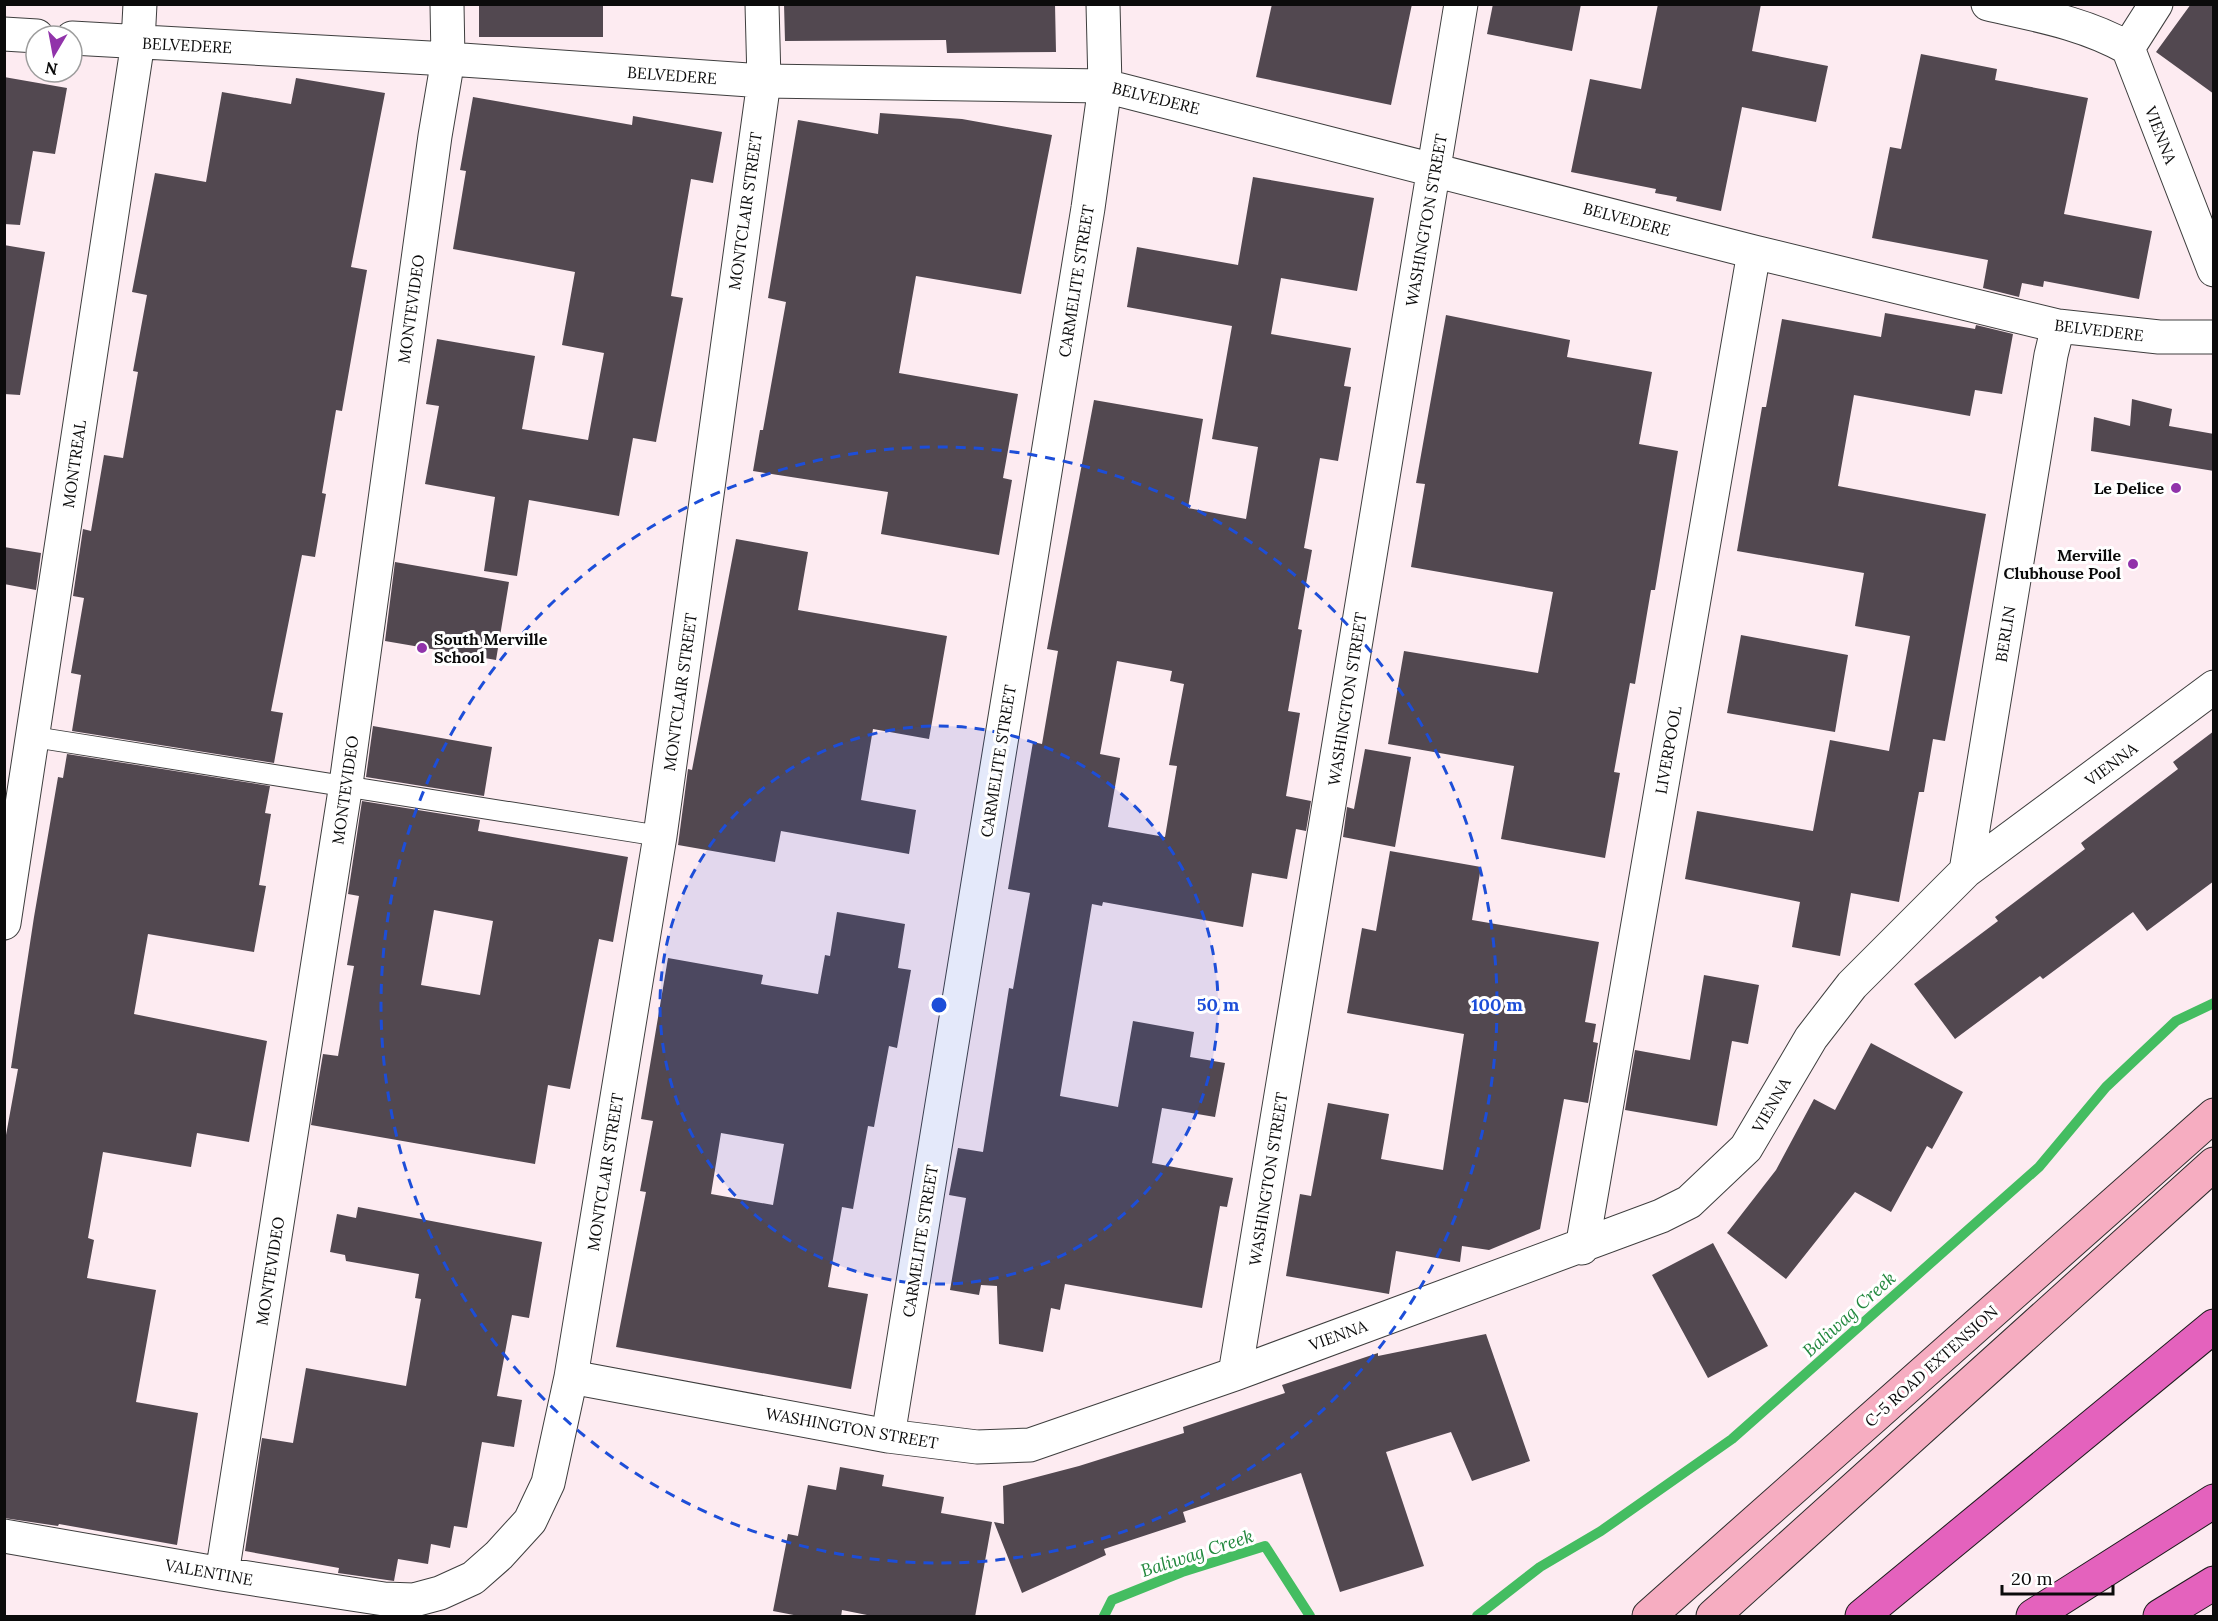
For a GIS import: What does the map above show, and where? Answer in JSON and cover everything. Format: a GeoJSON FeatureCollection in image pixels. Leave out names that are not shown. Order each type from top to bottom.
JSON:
{"type":"FeatureCollection","features":[{"type":"Feature","properties":{"kind":"highway"},"geometry":{"type":"LineString","coordinates":[[1862,1617],[2214,1326]]}},
{"type":"Feature","properties":{"kind":"highway"},"geometry":{"type":"LineString","coordinates":[[2033,1617],[2214,1501]]}},
{"type":"Feature","properties":{"kind":"highway"},"geometry":{"type":"LineString","coordinates":[[2160,1617],[2214,1583]]}},
{"type":"Feature","properties":{"kind":"main road","name":"C-5 ROAD EXTENSION"},"geometry":{"type":"LineString","coordinates":[[1649,1617],[2214,1115]]}},
{"type":"Feature","properties":{"kind":"main road"},"geometry":{"type":"LineString","coordinates":[[1713,1617],[2214,1164]]}},
{"type":"Feature","properties":{"kind":"street","name":"MONTREAL"},"geometry":{"type":"LineString","coordinates":[[4,924],[8,880],[34,737],[138,42],[140,4]]}},
{"type":"Feature","properties":{"kind":"street","name":"MONTEVIDEO"},"geometry":{"type":"LineString","coordinates":[[222,1574],[346,784],[433,148],[448,59],[447,4]]}},
{"type":"Feature","properties":{"kind":"street","name":"MONTCLAIR STREET"},"geometry":{"type":"LineString","coordinates":[[572,1377],[660,836],[764,81],[762,4]]}},
{"type":"Feature","properties":{"kind":"street","name":"CARMELITE STREET"},"geometry":{"type":"LineString","coordinates":[[888,1436],[1088,208],[1105,86],[1103,4]]}},
{"type":"Feature","properties":{"kind":"street","name":"WASHINGTON STREET"},"geometry":{"type":"LineString","coordinates":[[572,1377],[888,1436],[977,1447],[1030,1445],[1235,1374],[1461,4]]}},
{"type":"Feature","properties":{"kind":"street"},"geometry":{"type":"LineString","coordinates":[[1988,4],[2072,23],[2102,33],[2127,48],[2156,4]]}},
{"type":"Feature","properties":{"kind":"street"},"geometry":{"type":"LineString","coordinates":[[4,34],[24,35]]}},
{"type":"Feature","properties":{"kind":"street","name":"BELVEDERE"},"geometry":{"type":"LineString","coordinates":[[84,39],[448,59],[764,81],[1105,86],[1435,168],[1754,252],[2058,327],[2159,337],[2214,337]]}},
{"type":"Feature","properties":{"kind":"street","name":"VIENNA"},"geometry":{"type":"LineString","coordinates":[[2127,48],[2214,270]]}},
{"type":"Feature","properties":{"kind":"street","name":"LIVERPOOL"},"geometry":{"type":"LineString","coordinates":[[1582,1248],[1754,252]]}},
{"type":"Feature","properties":{"kind":"street","name":"BERLIN"},"geometry":{"type":"LineString","coordinates":[[1966,871],[2051,355],[2058,327]]}},
{"type":"Feature","properties":{"kind":"street","name":"VIENNA"},"geometry":{"type":"LineString","coordinates":[[1235,1374],[1582,1248],[1680,1207],[1715,1180],[1746,1148],[1810,1038],[1852,985],[1966,871],[2214,687]]}},
{"type":"Feature","properties":{"kind":"street"},"geometry":{"type":"LineString","coordinates":[[398,1608],[440,1593],[472,1578],[499,1556],[530,1521],[548,1483],[572,1377]]}},
{"type":"Feature","properties":{"kind":"street","name":"VALENTINE"},"geometry":{"type":"LineString","coordinates":[[4,1536],[222,1574],[398,1608]]}},
{"type":"Feature","properties":{"kind":"lane"},"geometry":{"type":"LineString","coordinates":[[34,737],[346,784],[660,836]]}},
{"type":"Feature","properties":{"kind":"building"},"geometry":{"type":"Polygon","coordinates":[[[479,4],[603,4],[603,37],[479,37],[479,4]]]}},
{"type":"Feature","properties":{"kind":"building"},"geometry":{"type":"Polygon","coordinates":[[[784,4],[1055,4],[1056,52],[947,53],[946,40],[785,41],[784,4]]]}},
{"type":"Feature","properties":{"kind":"building"},"geometry":{"type":"Polygon","coordinates":[[[1272,4],[1412,4],[1391,105],[1256,77],[1272,4]]]}},
{"type":"Feature","properties":{"kind":"building"},"geometry":{"type":"Polygon","coordinates":[[[1493,4],[1581,4],[1572,51],[1487,34],[1493,4]]]}},
{"type":"Feature","properties":{"kind":"building"},"geometry":{"type":"Polygon","coordinates":[[[1658,4],[1761,4],[1752,51],[1828,66],[1816,122],[1742,107],[1721,211],[1676,201],[1677,197],[1655,193],[1656,189],[1571,172],[1590,79],[1641,89],[1658,4]]]}},
{"type":"Feature","properties":{"kind":"building"},"geometry":{"type":"Polygon","coordinates":[[[2191,4],[2214,4],[2214,94],[2156,52],[2191,4]]]}},
{"type":"Feature","properties":{"kind":"building"},"geometry":{"type":"Polygon","coordinates":[[[1921,54],[1997,69],[1995,80],[2088,98],[2064,214],[2152,231],[2139,299],[2044,281],[2043,287],[2022,283],[2019,297],[1983,288],[1988,260],[1872,238],[1890,147],[1901,149],[1921,54]]]}},
{"type":"Feature","properties":{"kind":"building"},"geometry":{"type":"Polygon","coordinates":[[[4,77],[24,80],[24,84],[44,84],[67,88],[55,154],[33,151],[20,225],[4,224],[4,77]]]}},
{"type":"Feature","properties":{"kind":"building"},"geometry":{"type":"Polygon","coordinates":[[[296,78],[385,93],[351,267],[367,270],[342,411],[336,410],[322,493],[326,494],[315,557],[302,555],[271,711],[283,713],[274,763],[72,731],[81,675],[71,673],[84,598],[73,596],[83,529],[91,531],[104,455],[123,458],[138,372],[133,371],[147,295],[132,292],[155,173],[206,182],[222,92],[291,104],[296,78]]]}},
{"type":"Feature","properties":{"kind":"building"},"geometry":{"type":"Polygon","coordinates":[[[473,97],[632,125],[633,116],[722,132],[713,183],[691,179],[671,296],[683,298],[656,442],[633,438],[619,516],[529,500],[517,576],[484,571],[495,497],[425,484],[439,406],[426,404],[437,339],[535,356],[522,429],[588,440],[604,353],[562,345],[575,272],[453,249],[466,171],[460,170],[473,97]]]}},
{"type":"Feature","properties":{"kind":"building"},"geometry":{"type":"Polygon","coordinates":[[[880,113],[962,119],[1052,135],[1021,294],[916,276],[899,373],[1018,394],[1003,478],[1012,480],[999,555],[881,534],[888,492],[753,471],[760,430],[763,430],[786,302],[768,298],[798,120],[878,134],[880,113]]]}},
{"type":"Feature","properties":{"kind":"building"},"geometry":{"type":"Polygon","coordinates":[[[1253,177],[1374,198],[1357,291],[1281,278],[1271,334],[1351,348],[1344,386],[1351,387],[1338,461],[1320,458],[1304,548],[1312,550],[1298,629],[1302,630],[1288,711],[1300,713],[1286,796],[1311,801],[1306,831],[1296,829],[1287,879],[1252,873],[1243,927],[1103,902],[1102,906],[1092,904],[1060,1096],[1118,1107],[1133,1021],[1194,1032],[1190,1057],[1225,1063],[1215,1117],[1162,1108],[1152,1163],[1233,1178],[1227,1207],[1220,1206],[1202,1308],[1065,1284],[1060,1310],[1051,1308],[1043,1352],[999,1344],[997,1286],[981,1285],[979,1295],[950,1290],[966,1198],[949,1195],[958,1148],[983,1152],[1009,988],[1013,989],[1030,893],[1008,889],[1033,742],[1042,744],[1058,651],[1047,649],[1094,400],[1203,419],[1188,508],[1246,519],[1258,447],[1212,439],[1232,326],[1127,307],[1137,247],[1238,265],[1253,177]],[[1117,661],[1100,754],[1120,758],[1108,827],[1165,837],[1177,766],[1169,765],[1184,684],[1170,681],[1172,671],[1117,661]]]}},
{"type":"Feature","properties":{"kind":"building"},"geometry":{"type":"Polygon","coordinates":[[[4,245],[45,252],[20,395],[4,394],[4,245]]]}},
{"type":"Feature","properties":{"kind":"building"},"geometry":{"type":"Polygon","coordinates":[[[1885,313],[1975,329],[1976,325],[2013,334],[2002,394],[1975,390],[1970,416],[1854,395],[1838,486],[1986,514],[1945,741],[1933,739],[1924,792],[1919,792],[1899,902],[1851,893],[1840,956],[1792,947],[1800,902],[1685,879],[1697,811],[1813,831],[1830,740],[1889,751],[1910,636],[1855,626],[1864,573],[1737,551],[1762,407],[1766,407],[1782,319],[1881,337],[1885,313]]]}},
{"type":"Feature","properties":{"kind":"building"},"geometry":{"type":"Polygon","coordinates":[[[1446,315],[1570,340],[1567,357],[1652,372],[1639,444],[1678,451],[1655,590],[1651,590],[1635,684],[1630,683],[1614,772],[1620,773],[1605,858],[1501,839],[1514,766],[1388,744],[1404,651],[1538,673],[1553,592],[1411,567],[1425,484],[1416,483],[1446,315]]]}},
{"type":"Feature","properties":{"kind":"building"},"geometry":{"type":"Polygon","coordinates":[[[2132,399],[2172,409],[2169,426],[2214,434],[2214,471],[2091,451],[2094,417],[2130,426],[2132,399]]]}},
{"type":"Feature","properties":{"kind":"building"},"geometry":{"type":"Polygon","coordinates":[[[736,539],[808,552],[798,610],[947,636],[929,739],[873,729],[861,800],[916,810],[909,854],[781,831],[775,862],[678,845],[688,769],[692,770],[736,539]]]}},
{"type":"Feature","properties":{"kind":"building"},"geometry":{"type":"Polygon","coordinates":[[[4,547],[41,553],[36,590],[4,584],[4,547]]]}},
{"type":"Feature","properties":{"kind":"building"},"geometry":{"type":"Polygon","coordinates":[[[395,562],[509,582],[496,660],[385,641],[395,562]]]}},
{"type":"Feature","properties":{"kind":"building"},"geometry":{"type":"Polygon","coordinates":[[[1741,635],[1848,655],[1835,732],[1727,713],[1741,635]]]}},
{"type":"Feature","properties":{"kind":"building"},"geometry":{"type":"Polygon","coordinates":[[[373,726],[492,747],[484,796],[366,777],[373,726]]]}},
{"type":"Feature","properties":{"kind":"building"},"geometry":{"type":"Polygon","coordinates":[[[2214,731],[2214,881],[2147,931],[2133,912],[2043,979],[2040,976],[1955,1039],[1914,984],[1998,921],[1995,917],[2085,849],[2081,843],[2178,769],[2173,762],[2214,731]]]}},
{"type":"Feature","properties":{"kind":"building"},"geometry":{"type":"Polygon","coordinates":[[[1365,749],[1411,757],[1395,847],[1343,837],[1347,807],[1354,809],[1365,749]]]}},
{"type":"Feature","properties":{"kind":"building"},"geometry":{"type":"Polygon","coordinates":[[[67,754],[270,786],[265,813],[271,814],[259,885],[266,886],[254,952],[148,934],[134,1014],[267,1041],[249,1142],[197,1133],[191,1167],[103,1152],[88,1238],[94,1240],[87,1278],[156,1290],[136,1402],[198,1413],[177,1545],[59,1524],[58,1526],[4,1518],[4,1146],[18,1069],[11,1068],[34,917],[58,777],[63,778],[67,754]]]}},
{"type":"Feature","properties":{"kind":"building"},"geometry":{"type":"Polygon","coordinates":[[[362,801],[480,820],[478,831],[628,857],[613,942],[599,939],[570,1089],[548,1085],[535,1164],[311,1125],[323,1054],[338,1056],[354,966],[347,965],[359,896],[348,894],[362,801]],[[434,910],[421,985],[480,995],[493,921],[434,910]]]}},
{"type":"Feature","properties":{"kind":"building"},"geometry":{"type":"Polygon","coordinates":[[[1390,851],[1481,867],[1472,920],[1599,942],[1585,1022],[1596,1024],[1593,1042],[1598,1043],[1588,1103],[1564,1099],[1540,1229],[1489,1250],[1462,1246],[1460,1262],[1396,1251],[1389,1294],[1286,1276],[1300,1194],[1311,1196],[1328,1103],[1389,1114],[1381,1159],[1443,1170],[1464,1034],[1347,1013],[1362,928],[1376,931],[1390,851]]]}},
{"type":"Feature","properties":{"kind":"building"},"geometry":{"type":"Polygon","coordinates":[[[837,912],[905,924],[898,968],[911,970],[897,1048],[889,1046],[874,1127],[868,1126],[853,1209],[842,1207],[828,1287],[868,1294],[851,1389],[616,1347],[646,1192],[640,1191],[653,1121],[641,1119],[668,958],[763,975],[761,984],[818,994],[825,955],[830,956],[837,912]],[[721,1133],[711,1194],[773,1205],[784,1144],[721,1133]]]}},
{"type":"Feature","properties":{"kind":"building"},"geometry":{"type":"Polygon","coordinates":[[[1704,975],[1759,985],[1748,1044],[1732,1041],[1717,1126],[1625,1110],[1635,1050],[1690,1060],[1704,975]]]}},
{"type":"Feature","properties":{"kind":"building"},"geometry":{"type":"Polygon","coordinates":[[[1871,1043],[1963,1092],[1932,1149],[1927,1146],[1891,1212],[1855,1192],[1786,1279],[1727,1233],[1776,1170],[1814,1099],[1835,1110],[1871,1043]]]}},
{"type":"Feature","properties":{"kind":"building"},"geometry":{"type":"Polygon","coordinates":[[[358,1207],[542,1242],[529,1318],[512,1315],[497,1396],[522,1400],[514,1447],[482,1442],[467,1528],[454,1526],[450,1548],[431,1544],[428,1564],[398,1559],[394,1581],[338,1573],[339,1568],[245,1551],[262,1438],[293,1443],[306,1368],[406,1386],[421,1299],[415,1298],[419,1274],[346,1261],[345,1255],[330,1252],[337,1214],[356,1218],[358,1207]]]}},
{"type":"Feature","properties":{"kind":"building"},"geometry":{"type":"Polygon","coordinates":[[[1713,1243],[1768,1346],[1708,1378],[1652,1275],[1713,1243]]]}},
{"type":"Feature","properties":{"kind":"building"},"geometry":{"type":"Polygon","coordinates":[[[1486,1334],[1530,1461],[1472,1481],[1451,1432],[1386,1452],[1424,1566],[1340,1592],[1301,1473],[1183,1512],[1186,1522],[1104,1549],[1106,1555],[1022,1593],[994,1522],[1004,1524],[1003,1486],[1079,1466],[1184,1433],[1183,1427],[1285,1393],[1282,1385],[1378,1353],[1378,1356],[1486,1334]]]}},
{"type":"Feature","properties":{"kind":"building"},"geometry":{"type":"Polygon","coordinates":[[[840,1467],[884,1475],[882,1486],[944,1497],[941,1513],[992,1522],[975,1617],[877,1617],[842,1610],[841,1617],[804,1617],[773,1611],[788,1534],[798,1536],[808,1485],[836,1490],[840,1467]]]}},
{"type":"Feature","properties":{"kind":"waterway","name":"Baliwag Creek"},"geometry":{"type":"LineString","coordinates":[[1477,1616],[1540,1567],[1601,1531],[1732,1439],[2039,1167],[2106,1087],[2176,1021],[2214,1003]]}},
{"type":"Feature","properties":{"kind":"waterway","name":"Baliwag Creek"},"geometry":{"type":"LineString","coordinates":[[1104,1616],[1112,1600],[1182,1572],[1265,1546],[1310,1616]]}},
{"type":"Feature","properties":{"kind":"place","name":"Le Delice"},"geometry":{"type":"Point","coordinates":[2176,488]}},
{"type":"Feature","properties":{"kind":"place","name":"Merville Clubhouse Pool"},"geometry":{"type":"Point","coordinates":[2133,564]}},
{"type":"Feature","properties":{"kind":"place","name":"South Merville School"},"geometry":{"type":"Point","coordinates":[422,648]}}]}
